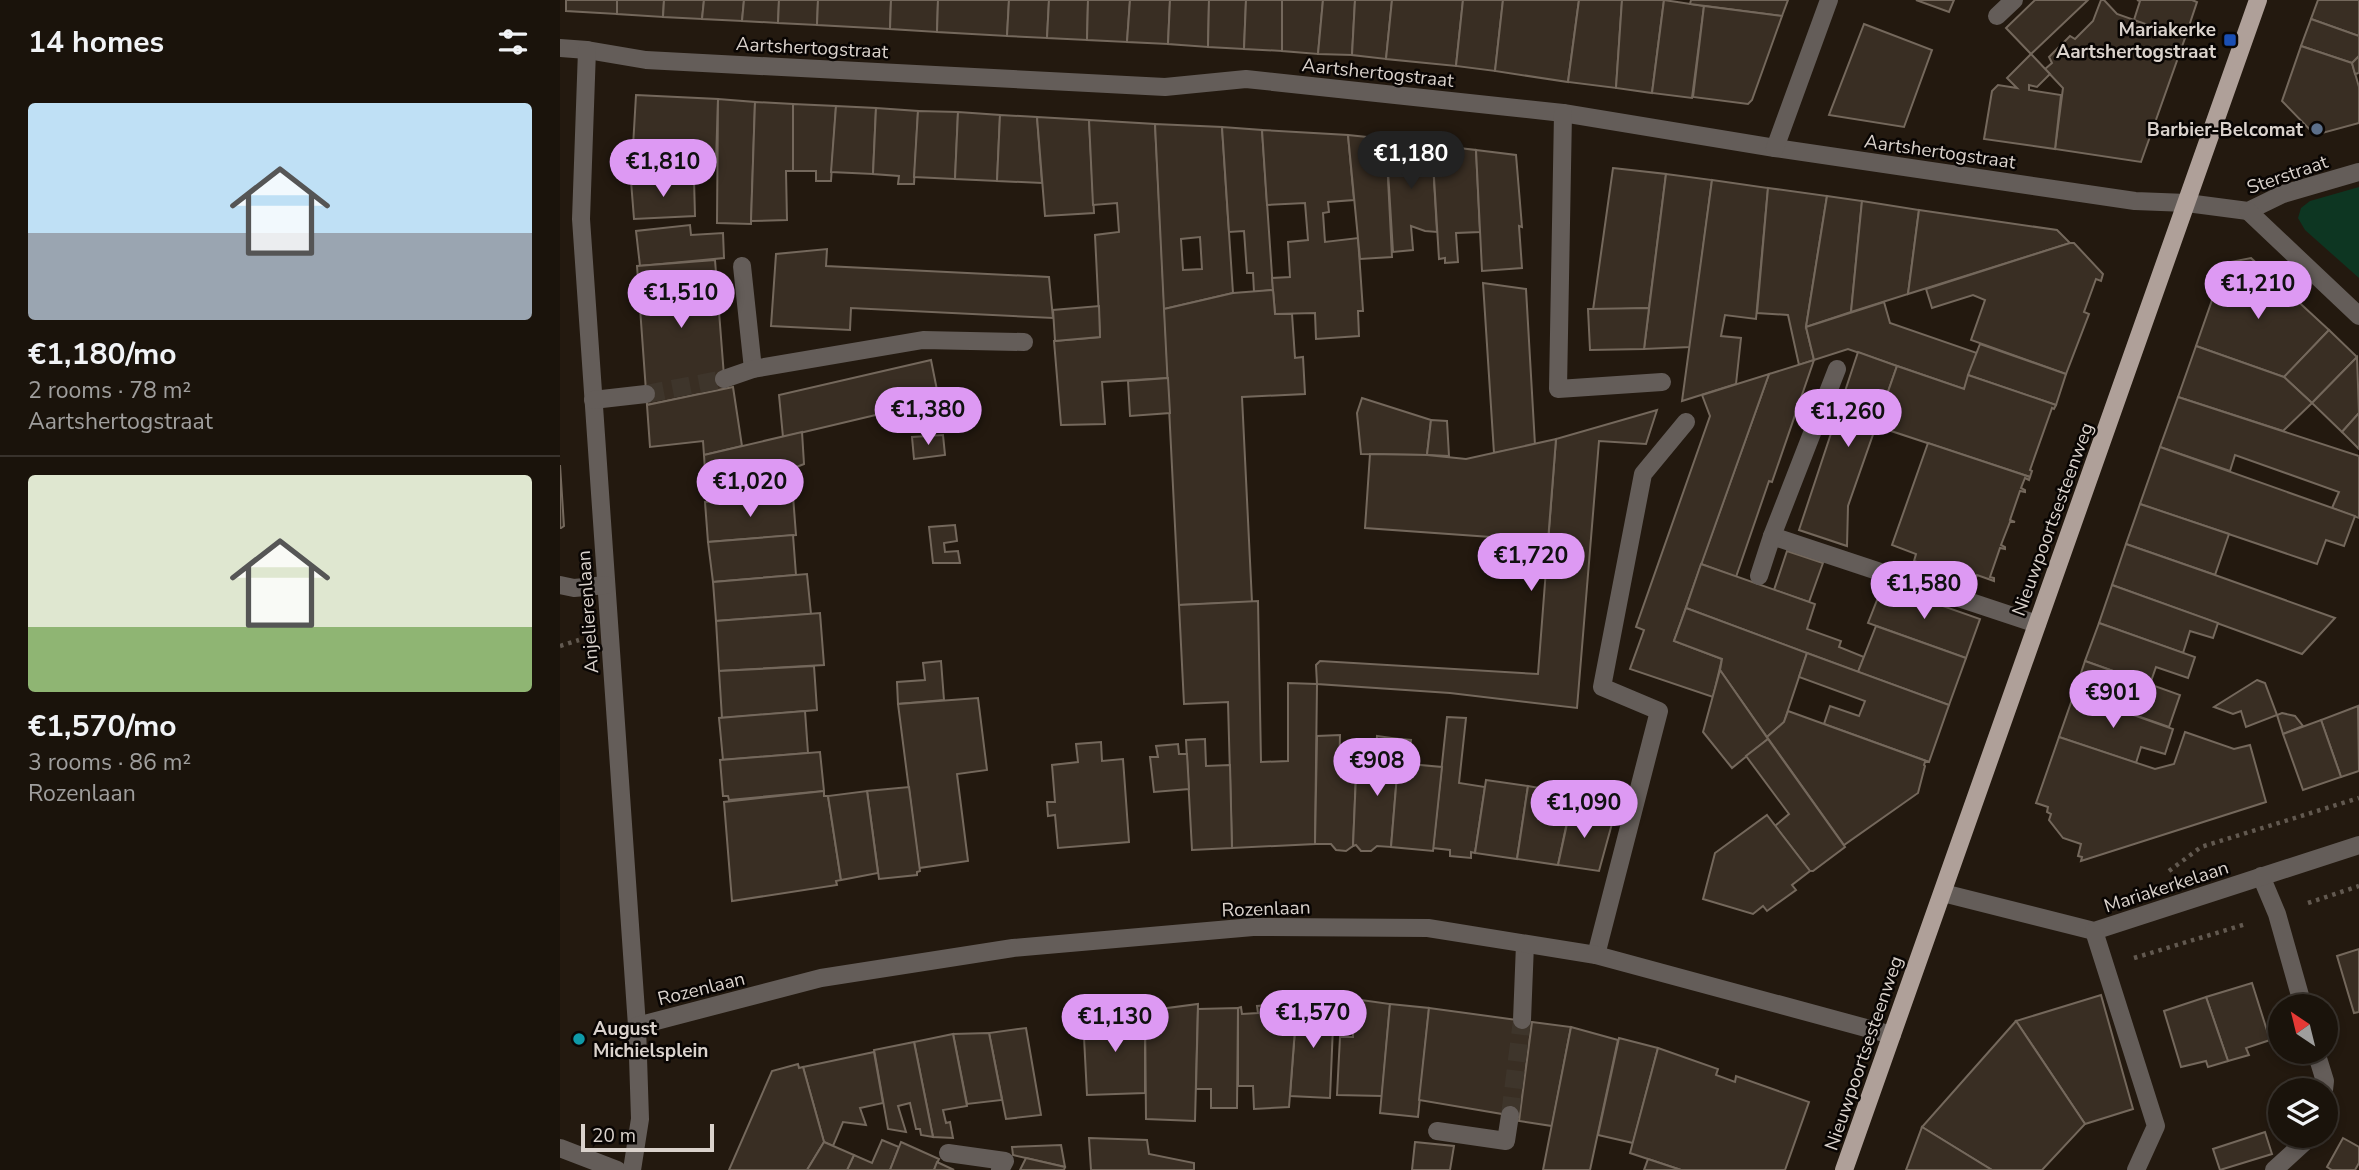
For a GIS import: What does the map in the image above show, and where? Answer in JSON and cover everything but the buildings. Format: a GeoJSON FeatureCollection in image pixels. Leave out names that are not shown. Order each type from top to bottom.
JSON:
{"type":"FeatureCollection","features":[{"type":"Feature","properties":{"kind":"main road","name":"Nieuwpoortsesteenweg"},"geometry":{"type":"LineString","coordinates":[[1844,1170],[2258,0]]}},
{"type":"Feature","properties":{"kind":"street"},"geometry":{"type":"LineString","coordinates":[[1775,148],[1829,0]]}},
{"type":"Feature","properties":{"kind":"street"},"geometry":{"type":"LineString","coordinates":[[1997,16],[2014,0]]}},
{"type":"Feature","properties":{"kind":"street","name":"Aartshertogstraat"},"geometry":{"type":"LineString","coordinates":[[560,48],[646,60],[1165,87],[1246,79],[1563,113],[1775,148],[2135,201],[2187,202]]}},
{"type":"Feature","properties":{"kind":"street","name":"Anjelierenlaan"},"geometry":{"type":"LineString","coordinates":[[587,50],[581,219],[637,1026],[640,1119],[632,1170]]}},
{"type":"Feature","properties":{"kind":"street"},"geometry":{"type":"LineString","coordinates":[[1563,113],[1558,389],[1662,382]]}},
{"type":"Feature","properties":{"kind":"street","name":"Sterstraat"},"geometry":{"type":"LineString","coordinates":[[2187,202],[2248,211],[2283,194],[2359,172]]}},
{"type":"Feature","properties":{"kind":"street"},"geometry":{"type":"LineString","coordinates":[[2248,211],[2359,316]]}},
{"type":"Feature","properties":{"kind":"street"},"geometry":{"type":"LineString","coordinates":[[742,266],[753,369]]}},
{"type":"Feature","properties":{"kind":"street"},"geometry":{"type":"LineString","coordinates":[[724,379],[753,369],[923,340],[1024,342]]}},
{"type":"Feature","properties":{"kind":"street"},"geometry":{"type":"LineString","coordinates":[[1759,576],[1837,369]]}},
{"type":"Feature","properties":{"kind":"street"},"geometry":{"type":"LineString","coordinates":[[593,400],[646,394]]}},
{"type":"Feature","properties":{"kind":"street"},"geometry":{"type":"LineString","coordinates":[[1596,956],[1659,711],[1602,687],[1643,474],[1686,422]]}},
{"type":"Feature","properties":{"kind":"street"},"geometry":{"type":"LineString","coordinates":[[1772,536],[2037,624]]}},
{"type":"Feature","properties":{"kind":"street"},"geometry":{"type":"LineString","coordinates":[[560,585],[574,588],[606,585]]}},
{"type":"Feature","properties":{"kind":"street","name":"Mariakerkelaan"},"geometry":{"type":"LineString","coordinates":[[1943,893],[2094,931],[2359,845]]}},
{"type":"Feature","properties":{"kind":"street"},"geometry":{"type":"LineString","coordinates":[[2261,876],[2277,914],[2300,994]]}},
{"type":"Feature","properties":{"kind":"street","name":"Rozenlaan"},"geometry":{"type":"LineString","coordinates":[[637,1026],[821,978],[1013,948],[1253,927],[1428,928],[1596,956],[1892,1035]]}},
{"type":"Feature","properties":{"kind":"street"},"geometry":{"type":"LineString","coordinates":[[2094,931],[2156,1126],[2136,1170]]}},
{"type":"Feature","properties":{"kind":"street"},"geometry":{"type":"LineString","coordinates":[[1522,1020],[1525,944]]}},
{"type":"Feature","properties":{"kind":"street"},"geometry":{"type":"LineString","coordinates":[[1437,1131],[1506,1141],[1510,1115]]}},
{"type":"Feature","properties":{"kind":"street"},"geometry":{"type":"LineString","coordinates":[[560,1148],[617,1170]]}},
{"type":"Feature","properties":{"kind":"street"},"geometry":{"type":"LineString","coordinates":[[2274,1170],[2298,1148]]}},
{"type":"Feature","properties":{"kind":"street"},"geometry":{"type":"LineString","coordinates":[[948,1153],[1005,1161],[1000,1170]]}},
{"type":"Feature","properties":{"kind":"green space"},"geometry":{"type":"Polygon","coordinates":[[[2359,187],[2359,278],[2305,230],[2298,218],[2301,208],[2310,201],[2359,187]]]}},
{"type":"Feature","properties":{"kind":"tunnel"},"geometry":{"type":"LineString","coordinates":[[646,394],[724,379]]}},
{"type":"Feature","properties":{"kind":"tunnel"},"geometry":{"type":"LineString","coordinates":[[1510,1115],[1522,1020]]}},
{"type":"Feature","properties":{"kind":"place","name":"Mariakerke Aartshertogstraat"},"geometry":{"type":"Point","coordinates":[2230,40]}},
{"type":"Feature","properties":{"kind":"place","name":"Barbier-Belcomat"},"geometry":{"type":"Point","coordinates":[2317,129]}},
{"type":"Feature","properties":{"kind":"place","name":"August Michielsplein"},"geometry":{"type":"Point","coordinates":[579,1039]}}]}
